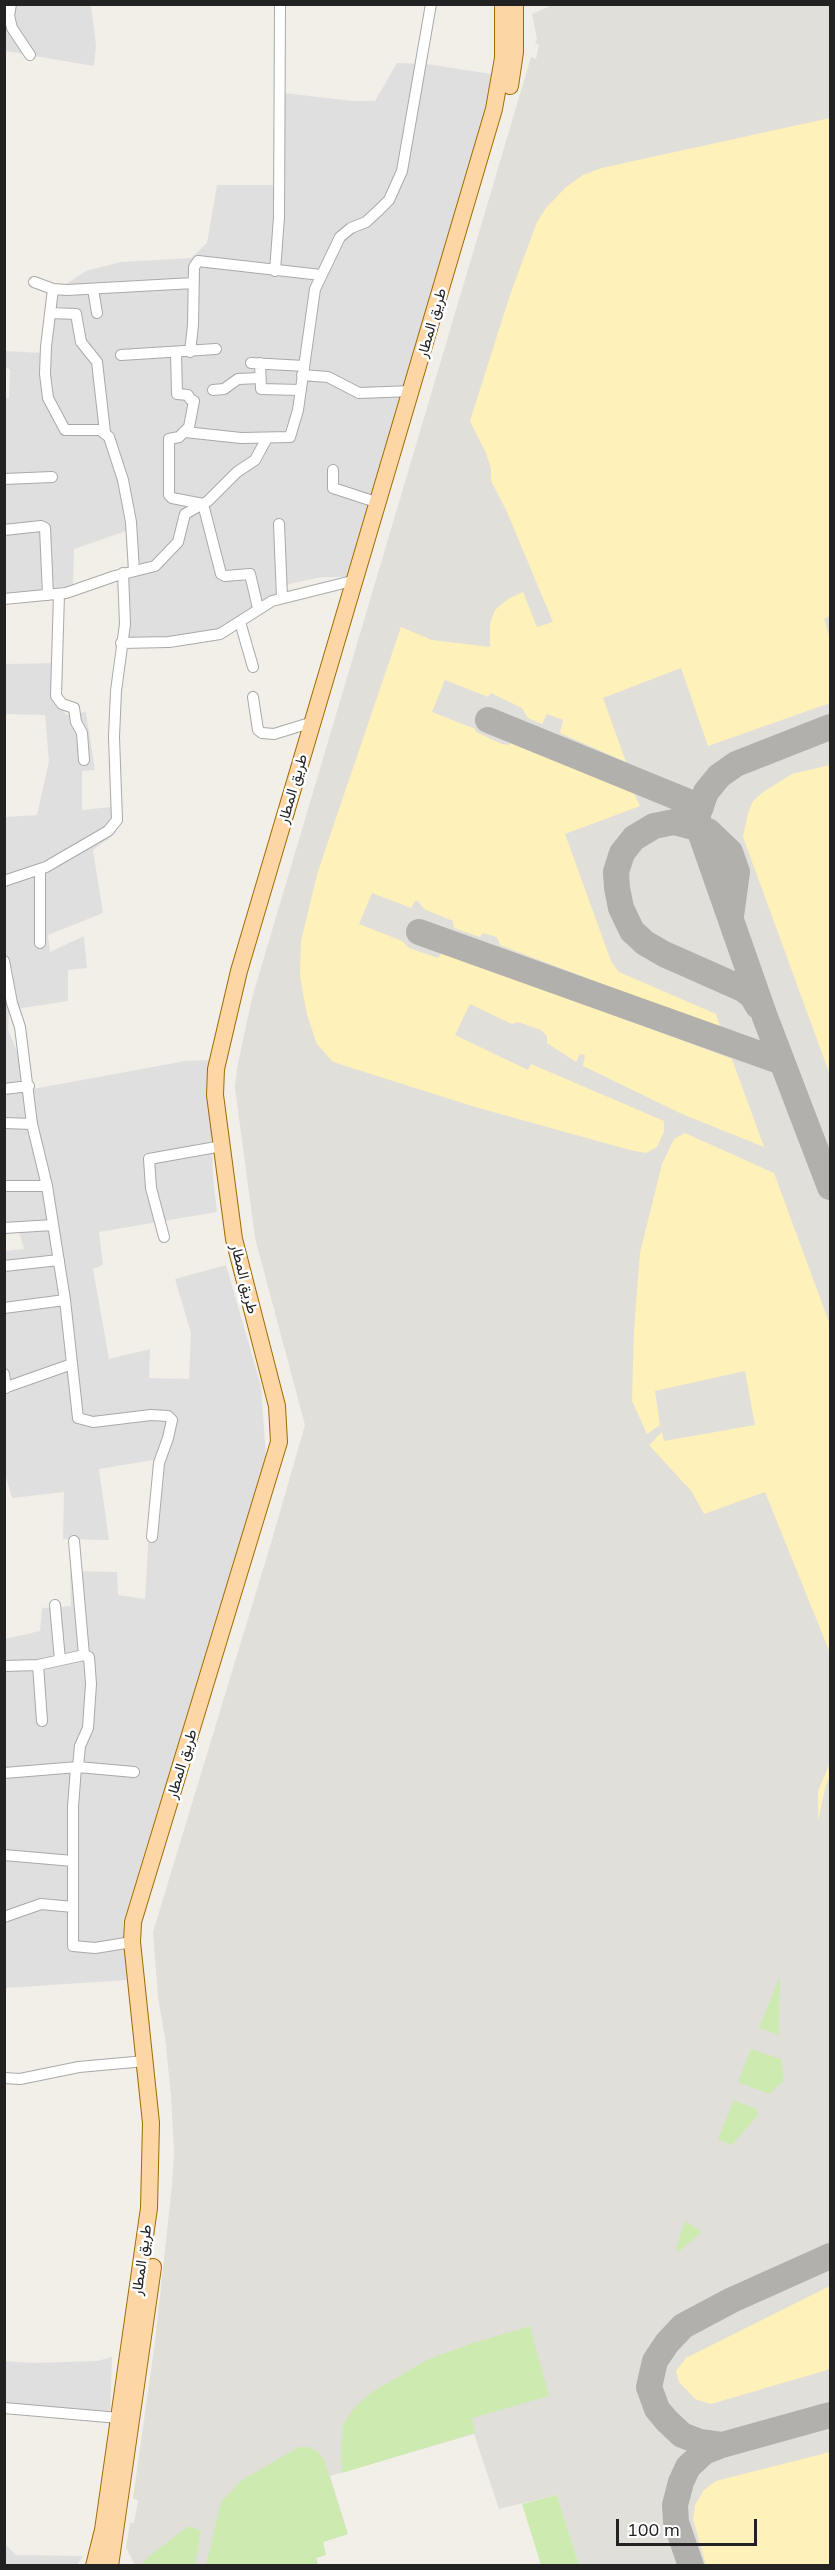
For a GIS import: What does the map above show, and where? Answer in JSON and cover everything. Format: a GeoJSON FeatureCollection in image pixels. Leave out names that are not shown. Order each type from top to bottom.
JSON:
{"type":"FeatureCollection","features":[{"type":"Feature","properties":{"kind":"main road","name":"طريق المطار"},"geometry":{"type":"LineString","coordinates":[[110,2565],[155,2248],[162,2179],[160,2093],[141,1970],[132,1942],[133,1922],[279,1442],[277,1406],[237,1255],[215,1095],[219,1056],[239,971],[313,722],[332,679],[356,580],[496,101],[503,58],[503,4]]}},
{"type":"Feature","properties":{"kind":"main road","name":"طريق المطار"},"geometry":{"type":"LineString","coordinates":[[94,2565],[103,2530],[149,2208],[151,2123],[145,2061],[141,1970],[144,1924],[290,1447],[290,1416],[287,1400],[246,1245],[226,1082],[230,1056],[250,974],[332,679],[506,104],[515,52],[515,4]]}},
{"type":"Feature","properties":{"kind":"street"},"geometry":{"type":"LineString","coordinates":[[11,4],[7,17],[14,33],[30,55]]}},
{"type":"Feature","properties":{"kind":"street"},"geometry":{"type":"LineString","coordinates":[[275,271],[279,217],[280,4]]}},
{"type":"Feature","properties":{"kind":"street"},"geometry":{"type":"LineString","coordinates":[[185,432],[241,438],[290,437],[298,412],[303,370],[309,348],[313,295],[321,275],[340,237],[351,228],[366,222],[379,210],[389,200],[399,179],[406,157],[431,4]]}},
{"type":"Feature","properties":{"kind":"street"},"geometry":{"type":"LineString","coordinates":[[190,352],[195,263],[202,260],[239,267],[321,275]]}},
{"type":"Feature","properties":{"kind":"street"},"geometry":{"type":"LineString","coordinates":[[34,282],[53,289],[194,283]]}},
{"type":"Feature","properties":{"kind":"street"},"geometry":{"type":"LineString","coordinates":[[53,289],[45,374],[48,398],[65,430],[105,432]]}},
{"type":"Feature","properties":{"kind":"street"},"geometry":{"type":"LineString","coordinates":[[93,289],[97,313]]}},
{"type":"Feature","properties":{"kind":"street"},"geometry":{"type":"LineString","coordinates":[[50,313],[76,314],[81,342],[98,362],[105,432],[113,446],[123,480],[131,522],[134,571]]}},
{"type":"Feature","properties":{"kind":"street"},"geometry":{"type":"LineString","coordinates":[[121,355],[216,349]]}},
{"type":"Feature","properties":{"kind":"street"},"geometry":{"type":"LineString","coordinates":[[176,352],[177,394],[188,395],[190,399],[199,399],[185,432],[179,437],[169,439],[169,495],[172,498],[203,504]]}},
{"type":"Feature","properties":{"kind":"street"},"geometry":{"type":"LineString","coordinates":[[301,390],[261,389],[255,363],[303,370],[328,377],[359,393],[412,391]]}},
{"type":"Feature","properties":{"kind":"street"},"geometry":{"type":"LineString","coordinates":[[213,390],[224,389],[238,379],[260,378]]}},
{"type":"Feature","properties":{"kind":"street"},"geometry":{"type":"LineString","coordinates":[[4,599],[60,594],[123,573],[152,568],[178,542],[183,517],[203,504],[237,472],[257,458],[267,438]]}},
{"type":"Feature","properties":{"kind":"street"},"geometry":{"type":"LineString","coordinates":[[333,470],[333,488],[379,503]]}},
{"type":"Feature","properties":{"kind":"street"},"geometry":{"type":"LineString","coordinates":[[4,478],[52,477]]}},
{"type":"Feature","properties":{"kind":"street"},"geometry":{"type":"LineString","coordinates":[[203,504],[219,570],[223,576],[250,574],[258,608]]}},
{"type":"Feature","properties":{"kind":"street"},"geometry":{"type":"LineString","coordinates":[[279,524],[282,598]]}},
{"type":"Feature","properties":{"kind":"street"},"geometry":{"type":"LineString","coordinates":[[4,530],[41,526],[45,528],[48,595]]}},
{"type":"Feature","properties":{"kind":"street"},"geometry":{"type":"LineString","coordinates":[[4,881],[40,870],[108,831],[117,820],[114,737],[121,643],[125,624],[123,573]]}},
{"type":"Feature","properties":{"kind":"street"},"geometry":{"type":"LineString","coordinates":[[121,643],[170,642],[208,637],[229,630],[258,608],[282,598],[356,580]]}},
{"type":"Feature","properties":{"kind":"street"},"geometry":{"type":"LineString","coordinates":[[60,594],[56,696],[62,704],[74,708],[76,722],[82,733],[84,760]]}},
{"type":"Feature","properties":{"kind":"street"},"geometry":{"type":"LineString","coordinates":[[240,622],[253,668]]}},
{"type":"Feature","properties":{"kind":"street"},"geometry":{"type":"LineString","coordinates":[[253,697],[258,730],[262,733],[274,734],[313,722]]}},
{"type":"Feature","properties":{"kind":"street"},"geometry":{"type":"LineString","coordinates":[[40,870],[40,943]]}},
{"type":"Feature","properties":{"kind":"street"},"geometry":{"type":"LineString","coordinates":[[4,961],[12,1003],[20,1027],[32,1124],[47,1186],[65,1300],[79,1420],[93,1422],[149,1415],[168,1416],[172,1420],[159,1463],[152,1537]]}},
{"type":"Feature","properties":{"kind":"street"},"geometry":{"type":"LineString","coordinates":[[4,1089],[29,1086]]}},
{"type":"Feature","properties":{"kind":"street"},"geometry":{"type":"LineString","coordinates":[[4,1123],[32,1124]]}},
{"type":"Feature","properties":{"kind":"street"},"geometry":{"type":"LineString","coordinates":[[164,1237],[151,1188],[149,1159],[222,1146]]}},
{"type":"Feature","properties":{"kind":"street"},"geometry":{"type":"LineString","coordinates":[[4,1186],[47,1186]]}},
{"type":"Feature","properties":{"kind":"street"},"geometry":{"type":"LineString","coordinates":[[4,1228],[53,1225]]}},
{"type":"Feature","properties":{"kind":"street"},"geometry":{"type":"LineString","coordinates":[[4,1266],[59,1260]]}},
{"type":"Feature","properties":{"kind":"street"},"geometry":{"type":"LineString","coordinates":[[4,1308],[65,1300]]}},
{"type":"Feature","properties":{"kind":"street"},"geometry":{"type":"LineString","coordinates":[[4,1374],[5,1388],[72,1364]]}},
{"type":"Feature","properties":{"kind":"street"},"geometry":{"type":"LineString","coordinates":[[74,1541],[84,1655],[90,1660],[91,1684],[88,1728],[79,1749],[72,1807],[75,1947],[95,1948],[132,1942]]}},
{"type":"Feature","properties":{"kind":"street"},"geometry":{"type":"LineString","coordinates":[[55,1605],[60,1660]]}},
{"type":"Feature","properties":{"kind":"street"},"geometry":{"type":"LineString","coordinates":[[4,1666],[38,1665],[84,1655]]}},
{"type":"Feature","properties":{"kind":"street"},"geometry":{"type":"LineString","coordinates":[[38,1665],[42,1721]]}},
{"type":"Feature","properties":{"kind":"street"},"geometry":{"type":"LineString","coordinates":[[4,1773],[77,1767],[134,1772]]}},
{"type":"Feature","properties":{"kind":"street"},"geometry":{"type":"LineString","coordinates":[[4,1855],[73,1861]]}},
{"type":"Feature","properties":{"kind":"street"},"geometry":{"type":"LineString","coordinates":[[4,1917],[41,1904],[73,1907]]}},
{"type":"Feature","properties":{"kind":"street"},"geometry":{"type":"LineString","coordinates":[[4,2078],[20,2079],[80,2067],[145,2061]]}},
{"type":"Feature","properties":{"kind":"street"},"geometry":{"type":"LineString","coordinates":[[4,2408],[119,2418]]}},
{"type":"Feature","properties":{"kind":"shaded area"},"geometry":{"type":"Polygon","coordinates":[[[554,4],[830,5],[830,2565],[579,2565],[557,2495],[499,2509],[474,2434],[330,2476],[348,2534],[323,2542],[326,2555],[316,2558],[318,2565],[135,2565],[126,2548],[130,2523],[134,2523],[138,2501],[133,2498],[155,2342],[174,2151],[171,2096],[165,2037],[158,1998],[153,1932],[305,1425],[255,1238],[235,1088],[237,1068],[252,998],[531,57],[536,59],[539,45],[535,43],[537,39],[532,14],[554,4]]]}},
{"type":"Feature","properties":{"kind":"shaded area"},"geometry":{"type":"Polygon","coordinates":[[[4,5],[91,5],[96,45],[94,66],[5,51],[4,5]]]}},
{"type":"Feature","properties":{"kind":"shaded area"},"geometry":{"type":"Polygon","coordinates":[[[397,63],[426,64],[498,75],[409,382],[346,577],[322,577],[289,584],[278,594],[258,603],[229,630],[208,636],[124,641],[121,567],[136,565],[135,528],[74,549],[73,586],[5,595],[4,398],[9,398],[10,369],[5,368],[5,351],[43,353],[57,290],[86,271],[121,262],[191,258],[207,243],[217,185],[281,185],[284,93],[352,101],[375,101],[397,63]]]}},
{"type":"Feature","properties":{"kind":"shaded area"},"geometry":{"type":"Polygon","coordinates":[[[59,663],[57,701],[66,715],[86,712],[95,770],[82,771],[82,810],[111,807],[116,833],[93,850],[103,913],[48,935],[50,952],[84,936],[87,968],[68,970],[68,1001],[9,1010],[8,1030],[33,1089],[185,1061],[209,1060],[213,1178],[217,1212],[99,1232],[103,1265],[93,1269],[109,1359],[150,1349],[149,1378],[189,1379],[191,1333],[175,1279],[226,1265],[261,1386],[266,1457],[123,1923],[127,1980],[5,1988],[5,1639],[40,1631],[42,1608],[71,1606],[70,1571],[117,1572],[118,1595],[145,1599],[153,1460],[99,1469],[109,1540],[63,1539],[64,1492],[12,1498],[5,1473],[5,1395],[19,1389],[18,1380],[5,1385],[5,1251],[24,1249],[16,1222],[5,1222],[5,817],[37,815],[49,761],[45,715],[5,714],[5,664],[59,663]]]}},
{"type":"Feature","properties":{"kind":"shaded area"},"geometry":{"type":"Polygon","coordinates":[[[112,2357],[110,2420],[5,2413],[4,2361],[31,2363],[97,2361],[112,2357]]]}},
{"type":"Feature","properties":{"kind":"shaded area"},"geometry":{"type":"Polygon","coordinates":[[[4,2546],[16,2555],[83,2556],[77,2565],[5,2565],[4,2546]]]}},
{"type":"Feature","properties":{"kind":"green space"},"geometry":{"type":"Polygon","coordinates":[[[780,1976],[779,2035],[759,2028],[780,1976]]]}},
{"type":"Feature","properties":{"kind":"green space"},"geometry":{"type":"Polygon","coordinates":[[[751,2049],[781,2059],[784,2080],[769,2094],[738,2082],[751,2049]]]}},
{"type":"Feature","properties":{"kind":"green space"},"geometry":{"type":"Polygon","coordinates":[[[734,2100],[756,2109],[758,2115],[732,2145],[718,2139],[734,2100]]]}},
{"type":"Feature","properties":{"kind":"green space"},"geometry":{"type":"Polygon","coordinates":[[[685,2221],[702,2232],[678,2252],[676,2248],[685,2221]]]}},
{"type":"Feature","properties":{"kind":"green space"},"geometry":{"type":"Polygon","coordinates":[[[530,2326],[549,2396],[472,2418],[475,2433],[342,2473],[343,2425],[355,2407],[372,2392],[429,2359],[530,2326]]]}},
{"type":"Feature","properties":{"kind":"green space"},"geometry":{"type":"Polygon","coordinates":[[[299,2447],[317,2451],[324,2460],[348,2534],[323,2542],[326,2555],[316,2558],[318,2565],[206,2565],[221,2502],[242,2480],[299,2447]]]}},
{"type":"Feature","properties":{"kind":"green space"},"geometry":{"type":"Polygon","coordinates":[[[557,2495],[579,2565],[541,2565],[522,2504],[557,2495]]]}},
{"type":"Feature","properties":{"kind":"green space"},"geometry":{"type":"Polygon","coordinates":[[[189,2526],[201,2531],[195,2565],[141,2565],[148,2557],[189,2526]]]}},
{"type":"Feature","properties":{"kind":"sand"},"geometry":{"type":"Polygon","coordinates":[[[830,118],[830,616],[824,619],[830,638],[830,703],[708,746],[681,668],[603,698],[626,762],[560,733],[563,720],[547,714],[542,724],[528,718],[522,708],[491,693],[488,697],[445,680],[432,712],[475,729],[476,732],[502,744],[509,745],[511,740],[633,791],[640,806],[565,834],[611,961],[619,972],[716,1014],[721,1029],[500,945],[497,937],[483,933],[480,937],[454,928],[453,921],[424,909],[418,901],[415,901],[411,908],[372,893],[359,924],[402,941],[409,948],[438,958],[442,952],[450,954],[732,1059],[764,1147],[682,1114],[583,1066],[585,1055],[580,1054],[576,1062],[547,1043],[547,1036],[541,1030],[518,1022],[512,1024],[470,1004],[455,1035],[528,1070],[531,1064],[664,1121],[664,1132],[657,1147],[646,1153],[630,1150],[475,1107],[333,1062],[317,1044],[307,1015],[300,976],[301,941],[318,871],[401,627],[432,640],[490,647],[490,623],[495,610],[508,599],[523,592],[537,627],[553,622],[507,512],[491,481],[491,469],[486,453],[470,421],[510,295],[537,222],[546,208],[566,187],[583,175],[602,168],[830,118]]]}},
{"type":"Feature","properties":{"kind":"sand"},"geometry":{"type":"Polygon","coordinates":[[[830,765],[830,1075],[743,837],[753,801],[763,792],[792,774],[830,765]]]}},
{"type":"Feature","properties":{"kind":"sand"},"geometry":{"type":"Polygon","coordinates":[[[685,1133],[774,1173],[830,1325],[830,1653],[765,1492],[704,1514],[692,1492],[649,1445],[662,1432],[664,1441],[755,1425],[745,1371],[655,1391],[660,1425],[647,1434],[632,1401],[634,1330],[640,1253],[662,1164],[674,1139],[685,1133]]]}},
{"type":"Feature","properties":{"kind":"sand"},"geometry":{"type":"Polygon","coordinates":[[[830,1763],[830,1776],[818,1820],[818,1791],[830,1763]]]}},
{"type":"Feature","properties":{"kind":"sand"},"geometry":{"type":"Polygon","coordinates":[[[830,2286],[830,2368],[827,2370],[711,2404],[695,2399],[679,2382],[676,2371],[686,2358],[830,2286]]]}},
{"type":"Feature","properties":{"kind":"sand"},"geometry":{"type":"Polygon","coordinates":[[[830,2452],[830,2565],[706,2565],[693,2519],[695,2505],[704,2490],[716,2481],[830,2452]]]}},
{"type":"Feature","properties":{"kind":"taxiway"},"geometry":{"type":"LineString","coordinates":[[488,720],[701,807]]}},
{"type":"Feature","properties":{"kind":"taxiway"},"geometry":{"type":"LineString","coordinates":[[830,727],[736,764],[719,776],[706,792],[698,814],[698,826],[765,1017],[830,1187]]}},
{"type":"Feature","properties":{"kind":"taxiway"},"geometry":{"type":"LineString","coordinates":[[731,916],[737,872],[730,852],[708,831],[674,822],[654,826],[634,838],[622,853],[616,872],[617,888],[621,908],[632,931],[645,943],[664,954],[743,989],[752,996],[758,1006]]}},
{"type":"Feature","properties":{"kind":"taxiway"},"geometry":{"type":"LineString","coordinates":[[419,932],[782,1062]]}},
{"type":"Feature","properties":{"kind":"taxiway"},"geometry":{"type":"LineString","coordinates":[[830,2256],[732,2300],[683,2326],[667,2343],[655,2361],[649,2387],[657,2409],[667,2421],[682,2435],[700,2442],[722,2445],[830,2415]]}},
{"type":"Feature","properties":{"kind":"taxiway"},"geometry":{"type":"LineString","coordinates":[[691,2566],[676,2522],[675,2505],[688,2467],[704,2452],[722,2445]]}}]}
